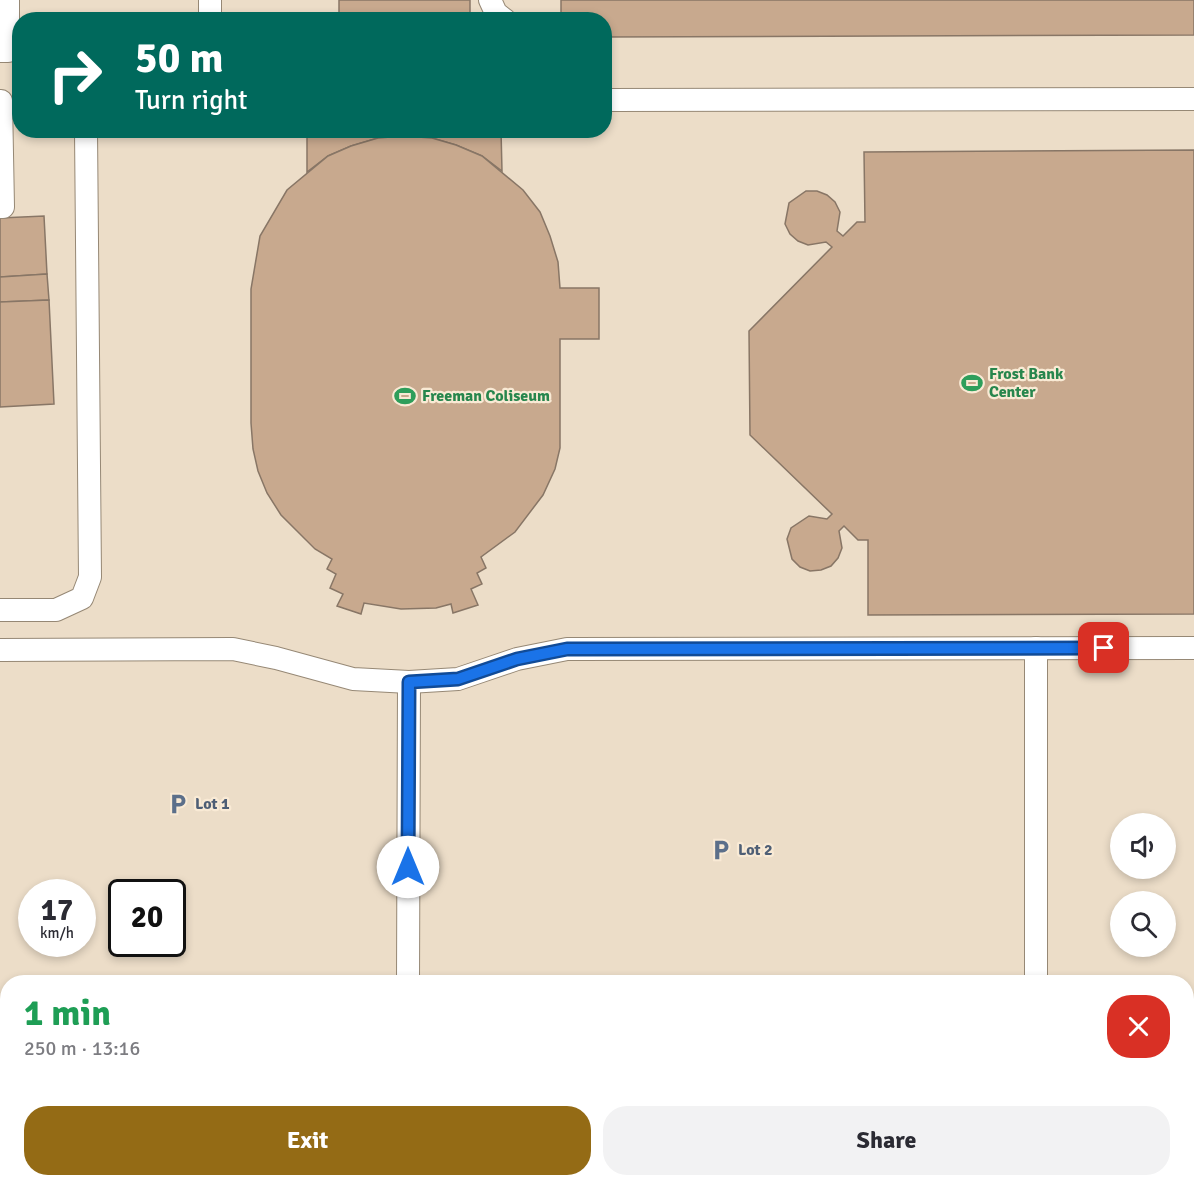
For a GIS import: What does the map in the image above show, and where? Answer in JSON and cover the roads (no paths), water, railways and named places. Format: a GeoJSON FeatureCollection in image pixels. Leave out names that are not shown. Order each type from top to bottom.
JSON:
{"type":"FeatureCollection","features":[{"type":"Feature","properties":{"kind":"street"},"geometry":{"type":"LineString","coordinates":[[9,0],[9,51]]}},
{"type":"Feature","properties":{"kind":"street"},"geometry":{"type":"LineString","coordinates":[[612,100],[1194,99]]}},
{"type":"Feature","properties":{"kind":"street"},"geometry":{"type":"LineString","coordinates":[[0,100],[3,207],[0,207]]}},
{"type":"Feature","properties":{"kind":"street"},"geometry":{"type":"LineString","coordinates":[[0,610],[56,610],[82,598],[90,577],[86,138]]}},
{"type":"Feature","properties":{"kind":"street"},"geometry":{"type":"LineString","coordinates":[[1036,648],[1036,975]]}},
{"type":"Feature","properties":{"kind":"street"},"geometry":{"type":"LineString","coordinates":[[0,650],[233,650],[276,658],[352,679],[409,682],[458,679],[517,659],[567,649],[1194,648]]}},
{"type":"Feature","properties":{"kind":"street"},"geometry":{"type":"LineString","coordinates":[[408,975],[409,682]]}},
{"type":"Feature","properties":{"kind":"place","name":"Frost Bank Center"},"geometry":{"type":"Point","coordinates":[972,383]}},
{"type":"Feature","properties":{"kind":"place","name":"Freeman Coliseum"},"geometry":{"type":"Point","coordinates":[405,396]}},
{"type":"Feature","properties":{"kind":"place","name":"Lot 1"},"geometry":{"type":"Point","coordinates":[178,804]}},
{"type":"Feature","properties":{"kind":"place","name":"Lot 2"},"geometry":{"type":"Point","coordinates":[721,850]}}]}
